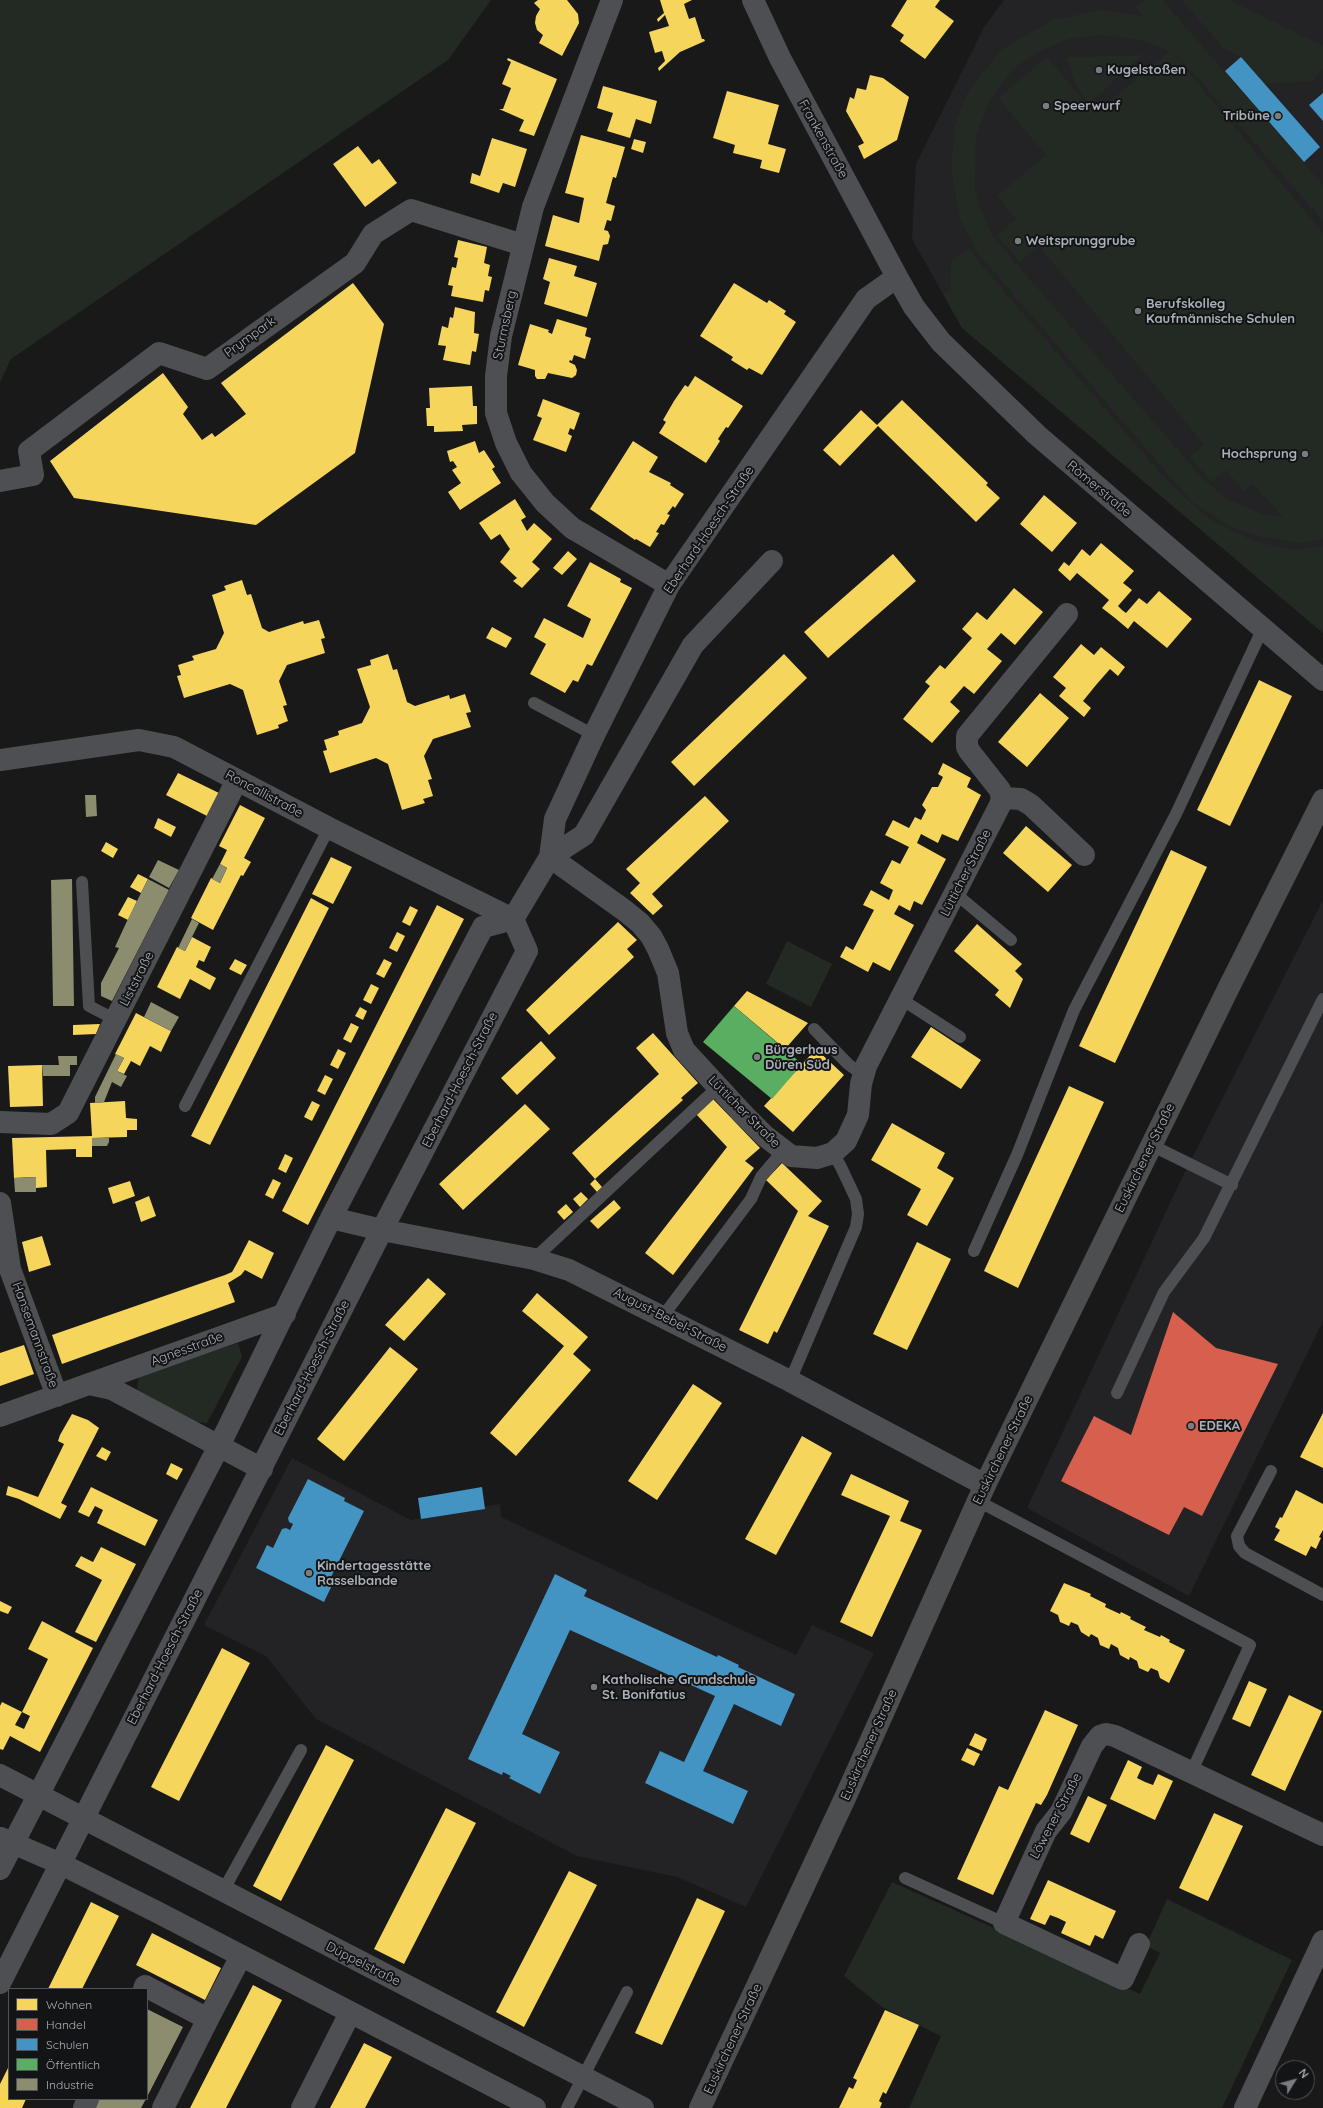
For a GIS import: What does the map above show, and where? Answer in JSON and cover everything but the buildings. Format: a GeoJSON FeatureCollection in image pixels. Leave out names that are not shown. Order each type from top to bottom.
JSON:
{"type":"FeatureCollection","features":[{"type":"Feature","properties":{"kind":"street","name":"Sturmsberg"},"geometry":{"type":"LineString","coordinates":[[612,0],[533,207],[501,336],[496,376],[496,413],[506,443],[521,473],[545,503],[572,528],[669,585]]}},
{"type":"Feature","properties":{"kind":"street","name":"Frankenstraße"},"geometry":{"type":"LineString","coordinates":[[753,0],[783,64],[897,276]]}},
{"type":"Feature","properties":{"kind":"street","name":"Prympark"},"geometry":{"type":"LineString","coordinates":[[0,481],[33,475],[29,451],[159,353],[206,368],[355,263],[373,234],[411,210],[523,245]]}},
{"type":"Feature","properties":{"kind":"street","name":"Eberhard-Hoesch-Straße"},"geometry":{"type":"LineString","coordinates":[[0,1983],[382,1230],[527,951],[513,918],[550,857],[555,819],[594,735],[669,585],[866,299],[897,276]]}},
{"type":"Feature","properties":{"kind":"street","name":"Römerstraße"},"geometry":{"type":"LineString","coordinates":[[897,276],[914,307],[941,342],[1037,435],[1323,680]]}},
{"type":"Feature","properties":{"kind":"street","name":"Eberhard-Hoesch-Straße"},"geometry":{"type":"LineString","coordinates":[[550,857],[584,835],[693,645],[772,561]]}},
{"type":"Feature","properties":{"kind":"street"},"geometry":{"type":"LineString","coordinates":[[1067,614],[967,736],[967,747],[1000,790],[1002,798],[1020,799],[1031,805],[1084,855]]}},
{"type":"Feature","properties":{"kind":"street","name":"Roncallistraße"},"geometry":{"type":"LineString","coordinates":[[0,760],[139,740],[174,747],[329,828],[513,918]]}},
{"type":"Feature","properties":{"kind":"street","name":"Liststraße"},"geometry":{"type":"LineString","coordinates":[[0,1122],[51,1124],[68,1113],[237,780]]}},
{"type":"Feature","properties":{"kind":"street","name":"Lütticher Straße"},"geometry":{"type":"LineString","coordinates":[[550,857],[624,910],[640,923],[651,936],[658,948],[668,973],[676,1033],[684,1050],[765,1136],[783,1151],[791,1156],[817,1158],[833,1153],[846,1141],[858,1115],[861,1084],[866,1066],[956,894],[1002,798]]}},
{"type":"Feature","properties":{"kind":"street","name":"Euskirchener Straße"},"geometry":{"type":"LineString","coordinates":[[700,2108],[845,1798],[982,1493],[1151,1145],[1323,800]]}},
{"type":"Feature","properties":{"kind":"street"},"geometry":{"type":"LineString","coordinates":[[0,1870],[7,1840],[38,1794],[219,1446],[331,1218],[483,927],[513,918]]}},
{"type":"Feature","properties":{"kind":"street","name":"Hansemannstraße"},"geometry":{"type":"LineString","coordinates":[[0,1203],[10,1269],[57,1396]]}},
{"type":"Feature","properties":{"kind":"street","name":"August-Bebel-Straße"},"geometry":{"type":"LineString","coordinates":[[331,1218],[382,1230],[534,1259],[569,1270],[790,1381],[982,1493]]}},
{"type":"Feature","properties":{"kind":"street","name":"Agnesstraße"},"geometry":{"type":"LineString","coordinates":[[0,1416],[285,1314]]}},
{"type":"Feature","properties":{"kind":"street"},"geometry":{"type":"LineString","coordinates":[[89,1384],[112,1389],[262,1469]]}},
{"type":"Feature","properties":{"kind":"street","name":"Löwener Straße"},"geometry":{"type":"LineString","coordinates":[[1004,1923],[1046,1831],[1062,1812],[1092,1746],[1100,1736],[1106,1734],[1115,1736],[1323,1835]]}},
{"type":"Feature","properties":{"kind":"street"},"geometry":{"type":"LineString","coordinates":[[0,1774],[83,1818]]}},
{"type":"Feature","properties":{"kind":"street","name":"Düppelstraße"},"geometry":{"type":"LineString","coordinates":[[83,1818],[643,2108]]}},
{"type":"Feature","properties":{"kind":"street"},"geometry":{"type":"LineString","coordinates":[[7,1840],[61,1864],[241,1956],[526,2106]]}},
{"type":"Feature","properties":{"kind":"street"},"geometry":{"type":"LineString","coordinates":[[1004,1923],[1123,1979],[1139,1944]]}},
{"type":"Feature","properties":{"kind":"street"},"geometry":{"type":"LineString","coordinates":[[1245,2108],[1323,1941]]}},
{"type":"Feature","properties":{"kind":"street"},"geometry":{"type":"LineString","coordinates":[[163,2108],[241,1956]]}},
{"type":"Feature","properties":{"kind":"street"},"geometry":{"type":"LineString","coordinates":[[144,1988],[145,1986],[208,2019]]}},
{"type":"Feature","properties":{"kind":"street"},"geometry":{"type":"LineString","coordinates":[[302,2108],[350,2014]]}},
{"type":"Feature","properties":{"kind":"lane"},"geometry":{"type":"LineString","coordinates":[[974,1251],[1017,1155],[1074,1010],[1176,814],[1263,628]]}},
{"type":"Feature","properties":{"kind":"lane"},"geometry":{"type":"LineString","coordinates":[[534,703],[594,735]]}},
{"type":"Feature","properties":{"kind":"lane"},"geometry":{"type":"LineString","coordinates":[[185,1106],[329,828]]}},
{"type":"Feature","properties":{"kind":"lane"},"geometry":{"type":"LineString","coordinates":[[82,882],[89,1006],[116,1020]]}},
{"type":"Feature","properties":{"kind":"lane"},"geometry":{"type":"LineString","coordinates":[[956,894],[1011,940]]}},
{"type":"Feature","properties":{"kind":"lane"},"geometry":{"type":"LineString","coordinates":[[901,999],[960,1036]]}},
{"type":"Feature","properties":{"kind":"lane"},"geometry":{"type":"LineString","coordinates":[[1117,1393],[1164,1292],[1204,1238],[1323,999]]}},
{"type":"Feature","properties":{"kind":"lane"},"geometry":{"type":"LineString","coordinates":[[814,1029],[848,1064],[863,1074],[861,1084]]}},
{"type":"Feature","properties":{"kind":"lane"},"geometry":{"type":"LineString","coordinates":[[534,1259],[718,1087]]}},
{"type":"Feature","properties":{"kind":"lane"},"geometry":{"type":"LineString","coordinates":[[1151,1145],[1232,1184]]}},
{"type":"Feature","properties":{"kind":"lane"},"geometry":{"type":"LineString","coordinates":[[663,1316],[751,1199],[761,1177],[783,1151]]}},
{"type":"Feature","properties":{"kind":"lane"},"geometry":{"type":"LineString","coordinates":[[790,1381],[856,1227],[858,1214],[856,1198],[833,1153]]}},
{"type":"Feature","properties":{"kind":"lane"},"geometry":{"type":"LineString","coordinates":[[1271,1471],[1237,1536],[1238,1546],[1245,1554],[1323,1595]]}},
{"type":"Feature","properties":{"kind":"lane"},"geometry":{"type":"LineString","coordinates":[[982,1493],[1250,1645],[1191,1773]]}},
{"type":"Feature","properties":{"kind":"lane"},"geometry":{"type":"LineString","coordinates":[[223,1891],[301,1750]]}},
{"type":"Feature","properties":{"kind":"lane"},"geometry":{"type":"LineString","coordinates":[[905,1878],[1004,1923]]}},
{"type":"Feature","properties":{"kind":"lane"},"geometry":{"type":"LineString","coordinates":[[567,2108],[627,1992]]}},
{"type":"Feature","properties":{"kind":"shaded area"},"geometry":{"type":"Polygon","coordinates":[[[0,0],[491,0],[448,60],[11,359],[0,382],[0,0]]]}},
{"type":"Feature","properties":{"kind":"shaded area","name":"Berufskolleg Kaufmännische Schulen"},"geometry":{"type":"Polygon","coordinates":[[[1004,0],[1323,0],[1323,633],[962,328],[912,239],[916,164],[984,27],[1004,0]]]}},
{"type":"Feature","properties":{"kind":"shaded area","name":"Berufskolleg Kaufmännische Schulen"},"geometry":{"type":"Polygon","coordinates":[[[1145,0],[1162,0],[1323,185],[1323,221],[1198,78],[1175,56],[1323,233],[1323,539],[1300,543],[1258,536],[1229,526],[1192,502],[977,252],[960,219],[951,168],[955,125],[967,93],[1001,50],[1052,20],[1101,10],[1143,16],[1136,8],[1145,0]],[[1102,35],[1069,39],[1040,51],[1014,68],[991,98],[976,136],[975,190],[981,211],[994,238],[1202,478],[1227,499],[1262,514],[1283,517],[1253,484],[1244,491],[1226,470],[1211,482],[1190,457],[1204,444],[1039,246],[1020,262],[997,236],[1016,219],[997,196],[1046,155],[998,98],[1047,57],[1095,114],[1170,51],[1140,40],[1102,35]]]}},
{"type":"Feature","properties":{"kind":"shaded area"},"geometry":{"type":"Polygon","coordinates":[[[1182,0],[1230,0],[1323,46],[1323,69],[1313,81],[1264,84],[1241,57],[1224,49],[1182,0]]]}},
{"type":"Feature","properties":{"kind":"shaded area","name":"Kugelstoßen"},"geometry":{"type":"Polygon","coordinates":[[[1143,55],[1088,104],[1075,84],[1067,57],[1143,55]]]}},
{"type":"Feature","properties":{"kind":"shaded area"},"geometry":{"type":"Polygon","coordinates":[[[968,248],[1168,482],[1209,519],[1253,541],[1295,550],[1323,546],[1323,633],[962,328],[943,294],[950,290],[951,262],[968,248]]]}},
{"type":"Feature","properties":{"kind":"shaded area"},"geometry":{"type":"Polygon","coordinates":[[[1323,900],[1323,1321],[1189,1596],[1027,1508],[1179,1184],[1323,900]]]}},
{"type":"Feature","properties":{"kind":"shaded area"},"geometry":{"type":"Polygon","coordinates":[[[787,941],[832,964],[811,1007],[766,984],[787,941]]]}},
{"type":"Feature","properties":{"kind":"shaded area"},"geometry":{"type":"Polygon","coordinates":[[[238,1343],[242,1357],[207,1423],[197,1422],[141,1394],[137,1389],[138,1379],[145,1374],[238,1343]]]}},
{"type":"Feature","properties":{"kind":"shaded area","name":"Katholische Grundschule St. Bonifatius"},"geometry":{"type":"Polygon","coordinates":[[[292,1458],[411,1520],[500,1504],[501,1517],[796,1655],[812,1625],[874,1653],[746,1907],[677,1877],[577,1856],[316,1719],[266,1656],[204,1625],[292,1458]]]}},
{"type":"Feature","properties":{"kind":"shaded area"},"geometry":{"type":"Polygon","coordinates":[[[892,1882],[1140,1994],[1160,1953],[1146,1946],[1167,1899],[1292,1960],[1222,2108],[909,2108],[941,2036],[882,2007],[844,1976],[892,1882]]]}},
{"type":"Feature","properties":{"kind":"place","name":"Kugelstoßen"},"geometry":{"type":"Point","coordinates":[1099,70]}},
{"type":"Feature","properties":{"kind":"place","name":"Speerwurf"},"geometry":{"type":"Point","coordinates":[1046,106]}},
{"type":"Feature","properties":{"kind":"place","name":"Tribüne"},"geometry":{"type":"Point","coordinates":[1278,116]}},
{"type":"Feature","properties":{"kind":"place","name":"Weitsprunggrube"},"geometry":{"type":"Point","coordinates":[1018,241]}},
{"type":"Feature","properties":{"kind":"place","name":"Berufskolleg Kaufmännische Schulen"},"geometry":{"type":"Point","coordinates":[1138,311]}},
{"type":"Feature","properties":{"kind":"place","name":"Hochsprung"},"geometry":{"type":"Point","coordinates":[1305,454]}},
{"type":"Feature","properties":{"kind":"place","name":"Bürgerhaus Düren Süd"},"geometry":{"type":"Point","coordinates":[757,1057]}},
{"type":"Feature","properties":{"kind":"place","name":"EDEKA"},"geometry":{"type":"Point","coordinates":[1191,1426]}},
{"type":"Feature","properties":{"kind":"place","name":"Kindertagesstätte Rasselbande"},"geometry":{"type":"Point","coordinates":[309,1573]}},
{"type":"Feature","properties":{"kind":"place","name":"Katholische Grundschule St. Bonifatius"},"geometry":{"type":"Point","coordinates":[594,1687]}}]}
